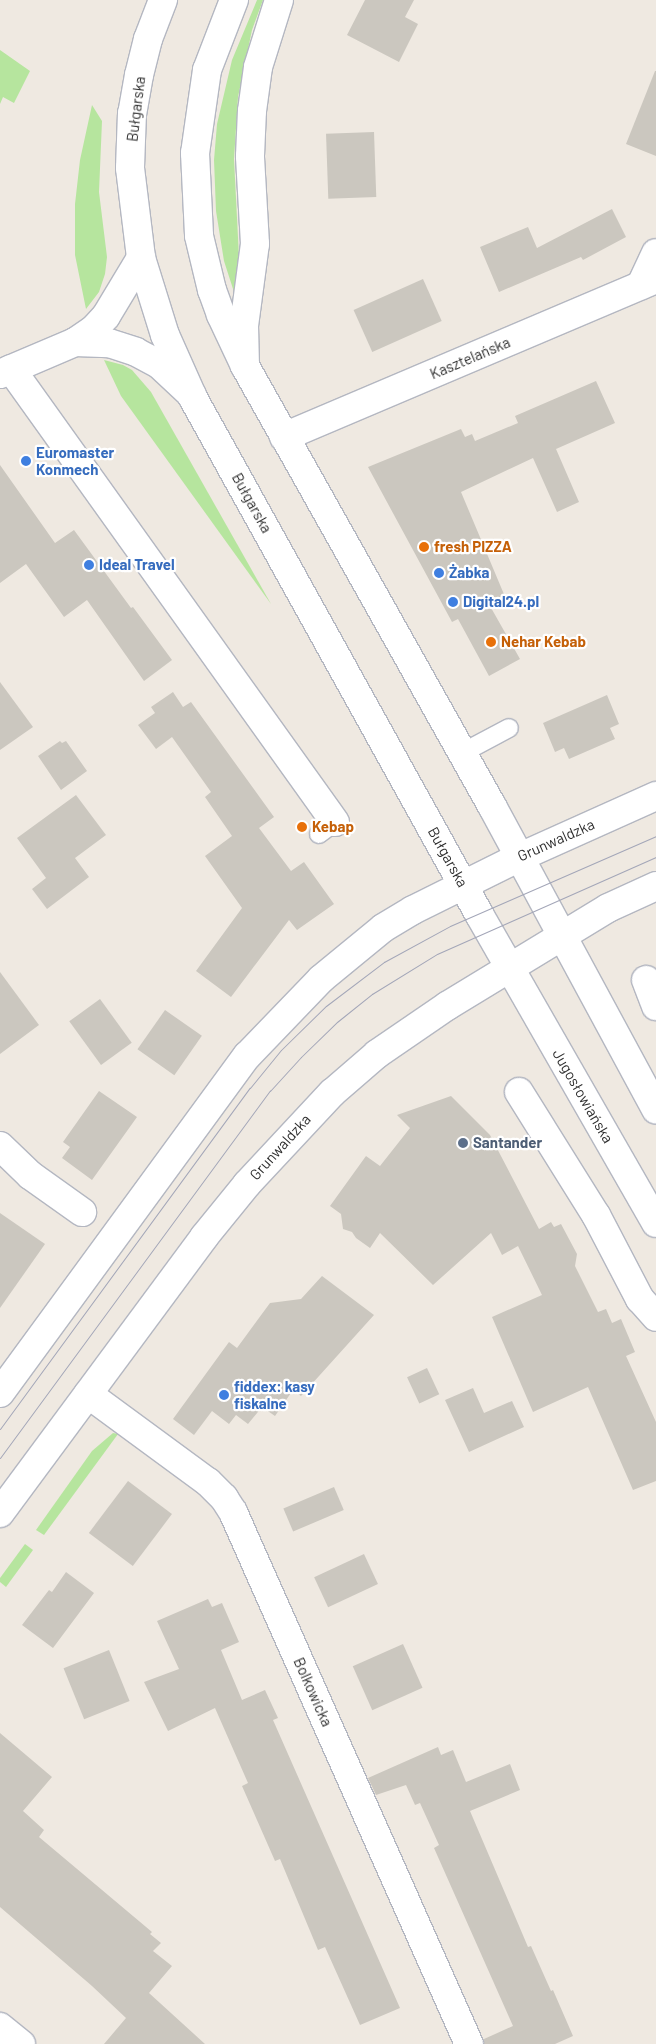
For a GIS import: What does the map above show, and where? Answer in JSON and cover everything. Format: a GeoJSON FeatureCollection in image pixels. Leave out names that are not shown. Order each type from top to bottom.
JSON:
{"type":"FeatureCollection","features":[{"type":"Feature","properties":{"kind":"street","name":"Bułgarska"},"geometry":{"type":"LineString","coordinates":[[163,0],[148,39],[132,113],[130,168],[141,258],[160,320],[194,398],[510,969]]}},
{"type":"Feature","properties":{"kind":"street"},"geometry":{"type":"LineString","coordinates":[[234,0],[207,70],[198,126],[194,180],[199,236],[212,290],[232,341],[245,366],[520,856],[656,1109]]}},
{"type":"Feature","properties":{"kind":"street"},"geometry":{"type":"LineString","coordinates":[[245,366],[243,333],[255,244],[250,156],[252,111],[258,67],[279,0]]}},
{"type":"Feature","properties":{"kind":"street"},"geometry":{"type":"LineString","coordinates":[[649,282],[656,253]]}},
{"type":"Feature","properties":{"kind":"street"},"geometry":{"type":"LineString","coordinates":[[141,258],[106,316],[93,330],[75,342],[6,371],[327,828]]}},
{"type":"Feature","properties":{"kind":"street","name":"Kasztelańska"},"geometry":{"type":"LineString","coordinates":[[284,437],[649,282]]}},
{"type":"Feature","properties":{"kind":"street"},"geometry":{"type":"LineString","coordinates":[[75,342],[109,343],[142,354],[165,370],[194,398]]}},
{"type":"Feature","properties":{"kind":"street","name":"Grunwaldzka"},"geometry":{"type":"LineString","coordinates":[[0,1393],[230,1078],[264,1036],[321,979],[383,928],[413,910],[520,856],[656,796]]}},
{"type":"Feature","properties":{"kind":"street","name":"Grunwaldzka"},"geometry":{"type":"LineString","coordinates":[[0,1513],[204,1237],[247,1184],[309,1115],[377,1054],[447,1006],[620,901],[656,886]]}},
{"type":"Feature","properties":{"kind":"street","name":"Jugosłowiańska"},"geometry":{"type":"LineString","coordinates":[[510,969],[656,1223]]}},
{"type":"Feature","properties":{"kind":"street"},"geometry":{"type":"LineString","coordinates":[[646,980],[656,1006]]}},
{"type":"Feature","properties":{"kind":"street"},"geometry":{"type":"LineString","coordinates":[[518,1092],[596,1215],[640,1299],[656,1317]]}},
{"type":"Feature","properties":{"kind":"street"},"geometry":{"type":"LineString","coordinates":[[0,1146],[30,1175],[82,1212]]}},
{"type":"Feature","properties":{"kind":"street","name":"Bolkowicka"},"geometry":{"type":"LineString","coordinates":[[88,1394],[208,1482],[224,1498],[233,1512],[469,2044]]}},
{"type":"Feature","properties":{"kind":"street"},"geometry":{"type":"LineString","coordinates":[[0,2027],[21,2044]]}},
{"type":"Feature","properties":{"kind":"lane"},"geometry":{"type":"LineString","coordinates":[[462,753],[509,728]]}},
{"type":"Feature","properties":{"kind":"green space"},"geometry":{"type":"Polygon","coordinates":[[[257,0],[263,0],[252,30],[238,97],[234,159],[239,257],[234,292],[224,261],[216,211],[214,160],[217,124],[232,60],[257,0]]]}},
{"type":"Feature","properties":{"kind":"green space"},"geometry":{"type":"Polygon","coordinates":[[[0,50],[30,71],[14,103],[3,97],[0,104],[0,50]]]}},
{"type":"Feature","properties":{"kind":"green space"},"geometry":{"type":"Polygon","coordinates":[[[92,105],[102,121],[99,192],[107,257],[105,274],[99,292],[86,309],[75,255],[75,204],[80,160],[92,105]]]}},
{"type":"Feature","properties":{"kind":"green space"},"geometry":{"type":"Polygon","coordinates":[[[104,360],[123,365],[132,370],[151,392],[271,604],[121,396],[104,360]]]}},
{"type":"Feature","properties":{"kind":"green space"},"geometry":{"type":"Polygon","coordinates":[[[113,1433],[118,1434],[44,1535],[36,1530],[92,1451],[113,1433]]]}},
{"type":"Feature","properties":{"kind":"green space"},"geometry":{"type":"Polygon","coordinates":[[[25,1544],[33,1550],[6,1587],[0,1582],[0,1578],[25,1544]]]}},
{"type":"Feature","properties":{"kind":"building"},"geometry":{"type":"Polygon","coordinates":[[[365,0],[414,0],[405,17],[418,24],[399,62],[347,35],[365,0]]]}},
{"type":"Feature","properties":{"kind":"building"},"geometry":{"type":"Polygon","coordinates":[[[656,71],[656,156],[626,144],[656,71]]]}},
{"type":"Feature","properties":{"kind":"building"},"geometry":{"type":"Polygon","coordinates":[[[374,132],[376,197],[328,199],[326,134],[374,132]]]}},
{"type":"Feature","properties":{"kind":"building"},"geometry":{"type":"Polygon","coordinates":[[[612,209],[626,237],[583,260],[581,257],[499,292],[480,247],[528,227],[537,248],[612,209]]]}},
{"type":"Feature","properties":{"kind":"building"},"geometry":{"type":"Polygon","coordinates":[[[423,279],[442,321],[372,352],[354,310],[423,279]]]}},
{"type":"Feature","properties":{"kind":"building"},"geometry":{"type":"Polygon","coordinates":[[[596,381],[615,423],[556,449],[579,502],[557,512],[533,458],[461,492],[506,599],[490,606],[520,659],[489,676],[458,619],[452,622],[368,467],[461,429],[465,437],[472,434],[475,441],[518,423],[515,416],[596,381]]]}},
{"type":"Feature","properties":{"kind":"building"},"geometry":{"type":"Polygon","coordinates":[[[0,465],[55,543],[74,530],[172,660],[144,681],[87,600],[64,617],[26,564],[0,583],[0,465]]]}},
{"type":"Feature","properties":{"kind":"building"},"geometry":{"type":"Polygon","coordinates":[[[0,682],[33,727],[0,750],[0,682]]]}},
{"type":"Feature","properties":{"kind":"building"},"geometry":{"type":"Polygon","coordinates":[[[173,692],[183,707],[191,702],[274,817],[259,828],[291,871],[304,862],[334,904],[297,930],[289,920],[231,997],[196,971],[242,908],[205,856],[232,836],[205,797],[211,792],[172,737],[156,749],[138,725],[155,713],[151,707],[173,692]]]}},
{"type":"Feature","properties":{"kind":"building"},"geometry":{"type":"Polygon","coordinates":[[[607,695],[619,724],[610,728],[615,739],[569,759],[564,748],[555,752],[543,723],[607,695]]]}},
{"type":"Feature","properties":{"kind":"building"},"geometry":{"type":"Polygon","coordinates":[[[60,741],[62,743],[66,741],[87,771],[61,790],[38,756],[60,741]]]}},
{"type":"Feature","properties":{"kind":"building"},"geometry":{"type":"Polygon","coordinates":[[[76,795],[106,835],[75,858],[89,877],[47,909],[32,889],[46,878],[17,838],[76,795]]]}},
{"type":"Feature","properties":{"kind":"building"},"geometry":{"type":"Polygon","coordinates":[[[0,972],[39,1025],[0,1054],[0,972]]]}},
{"type":"Feature","properties":{"kind":"building"},"geometry":{"type":"Polygon","coordinates":[[[100,999],[132,1043],[101,1065],[69,1021],[100,999]]]}},
{"type":"Feature","properties":{"kind":"building"},"geometry":{"type":"Polygon","coordinates":[[[165,1010],[202,1036],[174,1075],[137,1049],[165,1010]]]}},
{"type":"Feature","properties":{"kind":"building"},"geometry":{"type":"Polygon","coordinates":[[[99,1091],[137,1117],[92,1180],[62,1158],[70,1147],[63,1142],[99,1091]]]}},
{"type":"Feature","properties":{"kind":"building"},"geometry":{"type":"Polygon","coordinates":[[[451,1096],[490,1135],[539,1229],[551,1222],[554,1227],[561,1224],[577,1254],[575,1266],[598,1312],[606,1309],[612,1323],[621,1319],[635,1352],[626,1356],[656,1422],[656,1481],[633,1490],[588,1387],[533,1412],[492,1317],[542,1295],[518,1246],[502,1255],[491,1233],[433,1285],[380,1233],[370,1248],[356,1238],[352,1232],[343,1229],[341,1214],[330,1206],[366,1156],[380,1166],[410,1128],[397,1115],[451,1096]]]}},
{"type":"Feature","properties":{"kind":"building"},"geometry":{"type":"Polygon","coordinates":[[[0,1213],[45,1244],[0,1308],[0,1213]]]}},
{"type":"Feature","properties":{"kind":"building"},"geometry":{"type":"Polygon","coordinates":[[[322,1276],[374,1315],[301,1396],[293,1390],[275,1416],[262,1407],[248,1424],[236,1415],[229,1424],[212,1411],[194,1435],[173,1419],[229,1342],[237,1348],[270,1303],[301,1299],[322,1276]]]}},
{"type":"Feature","properties":{"kind":"building"},"geometry":{"type":"Polygon","coordinates":[[[427,1368],[439,1394],[419,1404],[407,1377],[427,1368]]]}},
{"type":"Feature","properties":{"kind":"building"},"geometry":{"type":"Polygon","coordinates":[[[473,1388],[484,1413],[512,1401],[524,1427],[469,1452],[445,1400],[473,1388]]]}},
{"type":"Feature","properties":{"kind":"building"},"geometry":{"type":"Polygon","coordinates":[[[128,1481],[172,1514],[133,1566],[89,1533],[128,1481]]]}},
{"type":"Feature","properties":{"kind":"building"},"geometry":{"type":"Polygon","coordinates":[[[334,1487],[344,1510],[293,1532],[283,1508],[334,1487]]]}},
{"type":"Feature","properties":{"kind":"building"},"geometry":{"type":"Polygon","coordinates":[[[364,1554],[378,1584],[328,1607],[314,1577],[364,1554]]]}},
{"type":"Feature","properties":{"kind":"building"},"geometry":{"type":"Polygon","coordinates":[[[66,1572],[94,1593],[53,1648],[22,1625],[49,1590],[52,1592],[66,1572]]]}},
{"type":"Feature","properties":{"kind":"building"},"geometry":{"type":"Polygon","coordinates":[[[208,1599],[212,1607],[222,1603],[239,1642],[221,1650],[242,1700],[265,1690],[278,1718],[273,1720],[400,2008],[360,2025],[325,1947],[318,1950],[280,1859],[275,1861],[242,1786],[248,1783],[215,1708],[168,1731],[144,1682],[179,1669],[157,1621],[208,1599]]]}},
{"type":"Feature","properties":{"kind":"building"},"geometry":{"type":"Polygon","coordinates":[[[403,1644],[423,1688],[372,1710],[353,1666],[403,1644]]]}},
{"type":"Feature","properties":{"kind":"building"},"geometry":{"type":"Polygon","coordinates":[[[109,1650],[130,1701],[84,1719],[64,1668],[109,1650]]]}},
{"type":"Feature","properties":{"kind":"building"},"geometry":{"type":"Polygon","coordinates":[[[0,1733],[52,1777],[23,1811],[44,1830],[39,1837],[152,1932],[150,1934],[161,1943],[153,1951],[172,1966],[149,1993],[205,2044],[104,2044],[126,2018],[92,1986],[0,1907],[0,1733]]]}},
{"type":"Feature","properties":{"kind":"building"},"geometry":{"type":"Polygon","coordinates":[[[438,1747],[441,1755],[453,1750],[466,1782],[510,1764],[520,1790],[470,1811],[528,1947],[531,1946],[573,2036],[555,2044],[484,2044],[484,2039],[513,2026],[434,1848],[439,1845],[420,1803],[415,1805],[406,1785],[376,1795],[368,1778],[438,1747]]]}},
{"type":"Feature","properties":{"kind":"tram line"},"geometry":{"type":"LineString","coordinates":[[0,1429],[250,1088],[281,1050],[326,1006],[384,962],[450,926],[656,836]]}},
{"type":"Feature","properties":{"kind":"tram line"},"geometry":{"type":"LineString","coordinates":[[0,1458],[270,1091],[337,1022],[372,994],[437,954],[656,857]]}},
{"type":"Feature","properties":{"kind":"place","name":"Euromaster Konmech"},"geometry":{"type":"Point","coordinates":[26,461]}},
{"type":"Feature","properties":{"kind":"place","name":"fresh PIZZA"},"geometry":{"type":"Point","coordinates":[424,547]}},
{"type":"Feature","properties":{"kind":"place","name":"Ideal Travel"},"geometry":{"type":"Point","coordinates":[89,565]}},
{"type":"Feature","properties":{"kind":"place","name":"Żabka"},"geometry":{"type":"Point","coordinates":[439,573]}},
{"type":"Feature","properties":{"kind":"place","name":"Digital24.pl"},"geometry":{"type":"Point","coordinates":[453,602]}},
{"type":"Feature","properties":{"kind":"place","name":"Nehar Kebab"},"geometry":{"type":"Point","coordinates":[491,642]}},
{"type":"Feature","properties":{"kind":"place","name":"Kebap"},"geometry":{"type":"Point","coordinates":[302,827]}},
{"type":"Feature","properties":{"kind":"place","name":"Santander"},"geometry":{"type":"Point","coordinates":[463,1143]}},
{"type":"Feature","properties":{"kind":"place","name":"fiddex: kasy fiskalne"},"geometry":{"type":"Point","coordinates":[224,1395]}}]}
